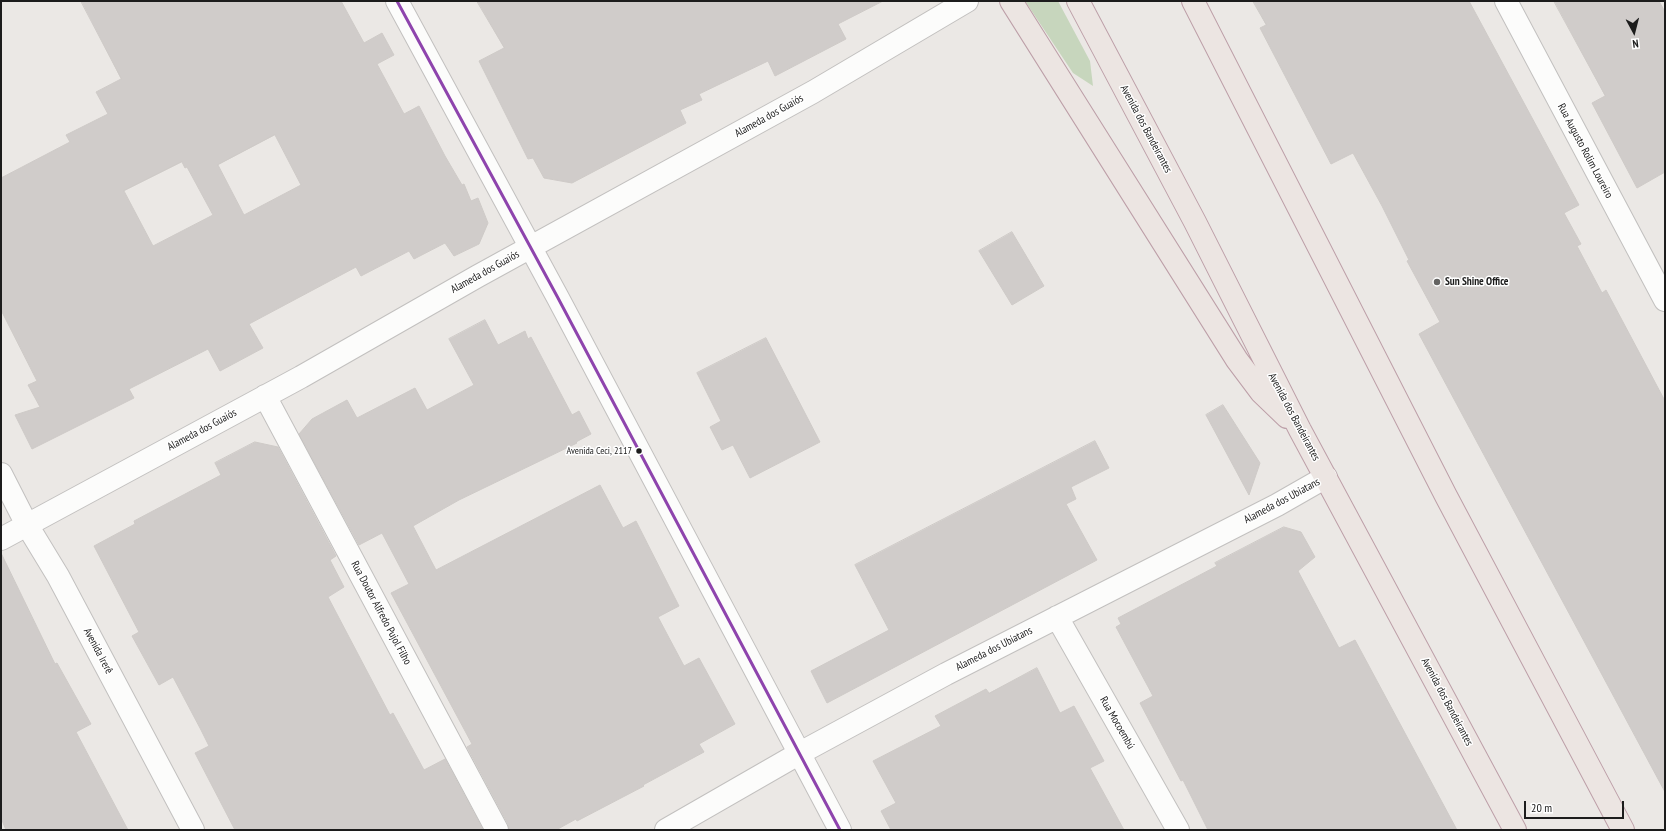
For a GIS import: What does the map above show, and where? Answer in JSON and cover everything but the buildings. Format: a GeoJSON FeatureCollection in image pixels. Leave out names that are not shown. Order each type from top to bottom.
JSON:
{"type":"FeatureCollection","features":[{"type":"Feature","properties":{"kind":"highway"},"geometry":{"type":"LineString","coordinates":[[1011,1],[1237,360],[1261,392],[1300,430]]}},
{"type":"Feature","properties":{"kind":"highway","name":"Avenida dos Bandeirantes"},"geometry":{"type":"LineString","coordinates":[[1078,1],[1195,222],[1300,430],[1515,830]]}},
{"type":"Feature","properties":{"kind":"highway"},"geometry":{"type":"LineString","coordinates":[[1193,1],[1446,496],[1623,830]]}},
{"type":"Feature","properties":{"kind":"street"},"geometry":{"type":"LineString","coordinates":[[397,1],[840,830]]}},
{"type":"Feature","properties":{"kind":"street","name":"Alameda dos Guaiós"},"geometry":{"type":"LineString","coordinates":[[1,539],[265,396],[813,92],[966,1]]}},
{"type":"Feature","properties":{"kind":"street","name":"Rua Augusto Rolim Loureiro"},"geometry":{"type":"LineString","coordinates":[[1506,1],[1665,300]]}},
{"type":"Feature","properties":{"kind":"street","name":"Rua Doutor Alfredo Pujol Filho"},"geometry":{"type":"LineString","coordinates":[[265,396],[497,830]]}},
{"type":"Feature","properties":{"kind":"street","name":"Avenida Irerê"},"geometry":{"type":"LineString","coordinates":[[1,474],[27,525],[58,576],[193,830]]}},
{"type":"Feature","properties":{"kind":"street","name":"Alameda dos Ubiatans"},"geometry":{"type":"LineString","coordinates":[[666,830],[800,753],[946,674],[1277,505],[1326,477]]}},
{"type":"Feature","properties":{"kind":"street","name":"Rua Mocoembú"},"geometry":{"type":"LineString","coordinates":[[1057,617],[1178,830]]}},
{"type":"Feature","properties":{"kind":"green space"},"geometry":{"type":"Polygon","coordinates":[[[1025,1],[1058,1],[1090,61],[1093,86],[1073,73],[1025,1]]]}},
{"type":"Feature","properties":{"kind":"transit line"},"geometry":{"type":"LineString","coordinates":[[397,1],[558,298],[840,830]]}},
{"type":"Feature","properties":{"kind":"place","name":"Sun Shine Office"},"geometry":{"type":"Point","coordinates":[1437,282]}},
{"type":"Feature","properties":{"kind":"place","name":"Avenida Ceci, 2117"},"geometry":{"type":"Point","coordinates":[639,451]}}]}
